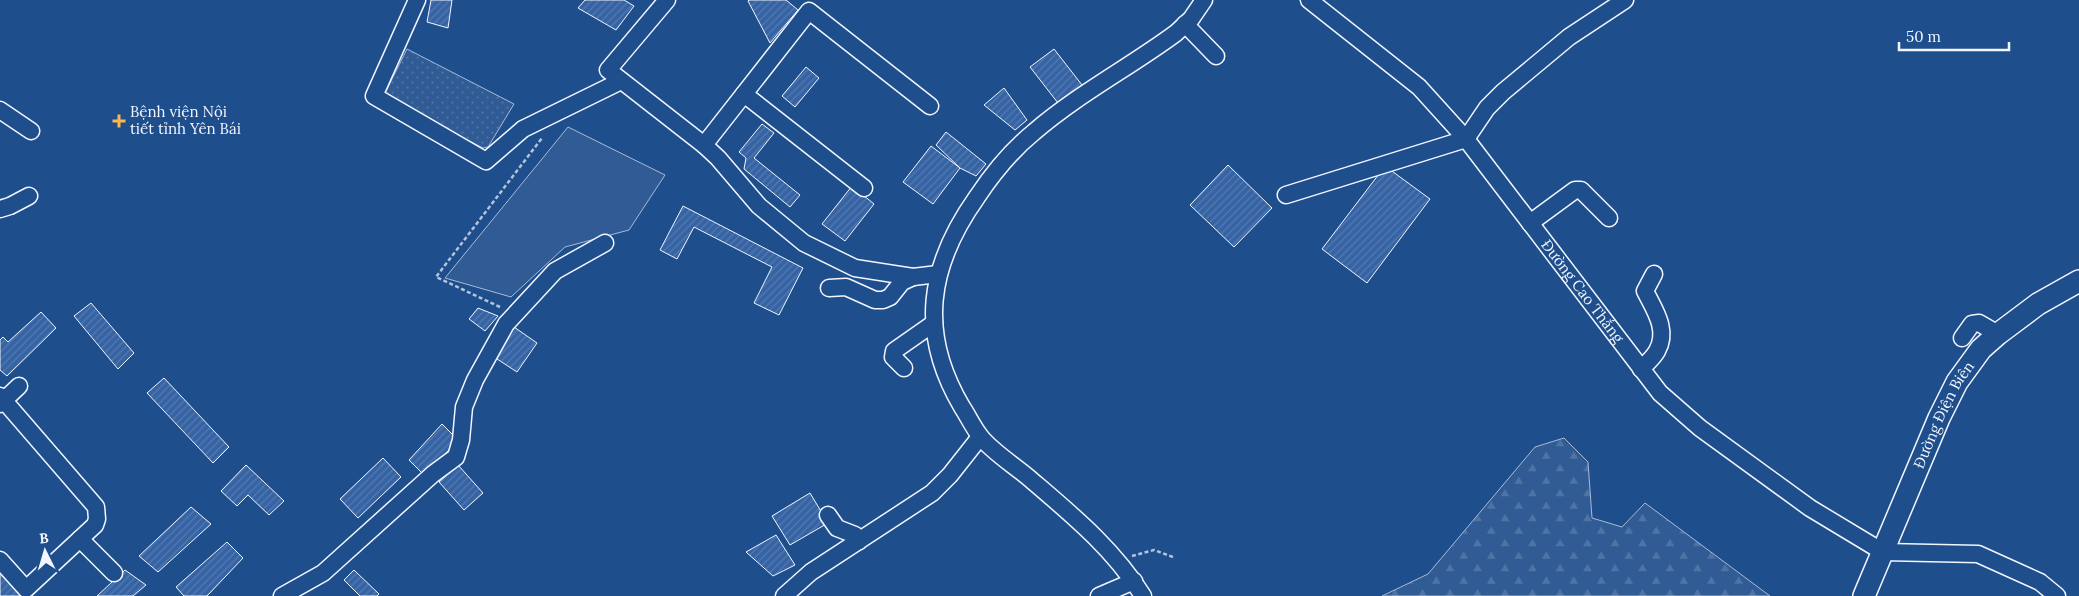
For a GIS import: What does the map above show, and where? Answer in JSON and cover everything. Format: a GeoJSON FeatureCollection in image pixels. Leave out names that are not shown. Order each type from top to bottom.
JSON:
{"type":"FeatureCollection","features":[{"type":"Feature","properties":{"kind":"main road","name":"Đường Điện Biên"},"geometry":{"type":"LineString","coordinates":[[1864,596],[1939,418],[1957,382],[1981,349],[1998,334],[2038,304],[2079,281]]}},
{"type":"Feature","properties":{"kind":"street"},"geometry":{"type":"LineString","coordinates":[[417,0],[374,96],[486,161],[523,129],[621,81]]}},
{"type":"Feature","properties":{"kind":"street"},"geometry":{"type":"LineString","coordinates":[[667,0],[608,70],[704,145],[718,158],[759,206],[804,243],[855,268],[913,277],[938,274]]}},
{"type":"Feature","properties":{"kind":"street"},"geometry":{"type":"LineString","coordinates":[[1143,596],[1121,564],[1082,522],[980,437],[952,389],[944,370],[938,350],[934,323],[934,298],[938,274],[954,232],[969,207],[1008,157],[1032,133],[1057,113],[1166,40],[1185,24],[1204,0]]}},
{"type":"Feature","properties":{"kind":"street","name":"Đường Cao Thắng"},"geometry":{"type":"LineString","coordinates":[[1309,0],[1412,80],[1466,139],[1660,392],[1700,428],[1810,508],[1883,552]]}},
{"type":"Feature","properties":{"kind":"street"},"geometry":{"type":"LineString","coordinates":[[1286,195],[1466,139],[1487,108],[1503,92],[1568,37],[1625,0]]}},
{"type":"Feature","properties":{"kind":"street"},"geometry":{"type":"LineString","coordinates":[[704,145],[809,12],[930,106]]}},
{"type":"Feature","properties":{"kind":"street"},"geometry":{"type":"LineString","coordinates":[[1185,24],[1216,56]]}},
{"type":"Feature","properties":{"kind":"street"},"geometry":{"type":"LineString","coordinates":[[744,94],[864,188]]}},
{"type":"Feature","properties":{"kind":"street"},"geometry":{"type":"LineString","coordinates":[[0,110],[31,131]]}},
{"type":"Feature","properties":{"kind":"street"},"geometry":{"type":"LineString","coordinates":[[1530,223],[1575,190],[1580,190],[1609,218]]}},
{"type":"Feature","properties":{"kind":"street"},"geometry":{"type":"LineString","coordinates":[[0,209],[29,196]]}},
{"type":"Feature","properties":{"kind":"street"},"geometry":{"type":"LineString","coordinates":[[282,596],[323,573],[433,474],[456,457],[461,440],[464,407],[475,380],[506,324],[555,271],[605,243]]}},
{"type":"Feature","properties":{"kind":"street"},"geometry":{"type":"LineString","coordinates":[[1641,369],[1657,351],[1660,340],[1661,329],[1658,314],[1645,291],[1654,274]]}},
{"type":"Feature","properties":{"kind":"street"},"geometry":{"type":"LineString","coordinates":[[828,288],[846,287],[875,300],[883,300],[890,297],[902,282],[913,277]]}},
{"type":"Feature","properties":{"kind":"street"},"geometry":{"type":"LineString","coordinates":[[904,368],[893,357],[894,351],[934,323]]}},
{"type":"Feature","properties":{"kind":"street"},"geometry":{"type":"LineString","coordinates":[[1962,338],[1972,324],[1980,323],[1998,334]]}},
{"type":"Feature","properties":{"kind":"street"},"geometry":{"type":"LineString","coordinates":[[0,560],[24,593],[98,519],[96,507],[1,400],[19,386]]}},
{"type":"Feature","properties":{"kind":"street"},"geometry":{"type":"LineString","coordinates":[[784,596],[811,572],[932,492],[950,475],[980,437]]}},
{"type":"Feature","properties":{"kind":"street"},"geometry":{"type":"LineString","coordinates":[[828,515],[837,528],[855,535],[859,541]]}},
{"type":"Feature","properties":{"kind":"street"},"geometry":{"type":"LineString","coordinates":[[80,539],[114,573]]}},
{"type":"Feature","properties":{"kind":"street"},"geometry":{"type":"LineString","coordinates":[[1883,552],[1978,554],[2040,582],[2057,596]]}},
{"type":"Feature","properties":{"kind":"street"},"geometry":{"type":"LineString","coordinates":[[1099,596],[1134,581]]}},
{"type":"Feature","properties":{"kind":"path"},"geometry":{"type":"LineString","coordinates":[[515,315],[436,277],[543,136]]}},
{"type":"Feature","properties":{"kind":"path"},"geometry":{"type":"LineString","coordinates":[[1121,564],[1132,556],[1148,550],[1154,550],[1173,557]]}},
{"type":"Feature","properties":{"kind":"shaded area"},"geometry":{"type":"Polygon","coordinates":[[[568,127],[665,175],[629,230],[565,247],[511,297],[445,278],[568,127]]]}},
{"type":"Feature","properties":{"kind":"green space"},"geometry":{"type":"Polygon","coordinates":[[[407,49],[514,104],[488,147],[483,148],[383,97],[407,49]]]}},
{"type":"Feature","properties":{"kind":"green space"},"geometry":{"type":"Polygon","coordinates":[[[1564,438],[1588,462],[1592,518],[1622,527],[1645,503],[1770,596],[1382,596],[1428,574],[1535,447],[1564,438]]]}},
{"type":"Feature","properties":{"kind":"building"},"geometry":{"type":"Polygon","coordinates":[[[431,0],[452,0],[448,28],[427,22],[431,0]]]}},
{"type":"Feature","properties":{"kind":"building"},"geometry":{"type":"Polygon","coordinates":[[[585,0],[624,0],[634,6],[616,30],[578,8],[585,0]]]}},
{"type":"Feature","properties":{"kind":"building"},"geometry":{"type":"Polygon","coordinates":[[[749,0],[786,0],[798,10],[770,43],[749,0]]]}},
{"type":"Feature","properties":{"kind":"building"},"geometry":{"type":"Polygon","coordinates":[[[1054,49],[1082,85],[1058,103],[1030,67],[1054,49]]]}},
{"type":"Feature","properties":{"kind":"building"},"geometry":{"type":"Polygon","coordinates":[[[806,67],[819,78],[795,107],[782,96],[806,67]]]}},
{"type":"Feature","properties":{"kind":"building"},"geometry":{"type":"Polygon","coordinates":[[[1004,88],[1027,120],[1015,130],[984,105],[1004,88]]]}},
{"type":"Feature","properties":{"kind":"building"},"geometry":{"type":"Polygon","coordinates":[[[762,124],[774,133],[754,158],[800,195],[790,207],[744,169],[746,158],[739,152],[762,124]]]}},
{"type":"Feature","properties":{"kind":"building"},"geometry":{"type":"Polygon","coordinates":[[[946,132],[986,164],[976,176],[960,168],[936,145],[946,132]]]}},
{"type":"Feature","properties":{"kind":"building"},"geometry":{"type":"Polygon","coordinates":[[[931,146],[960,168],[933,204],[903,182],[931,146]]]}},
{"type":"Feature","properties":{"kind":"building"},"geometry":{"type":"Polygon","coordinates":[[[1228,165],[1272,208],[1234,247],[1190,205],[1228,165]]]}},
{"type":"Feature","properties":{"kind":"building"},"geometry":{"type":"Polygon","coordinates":[[[1385,166],[1430,199],[1367,283],[1322,249],[1385,166]]]}},
{"type":"Feature","properties":{"kind":"building"},"geometry":{"type":"Polygon","coordinates":[[[852,186],[874,204],[845,241],[822,224],[852,186]]]}},
{"type":"Feature","properties":{"kind":"building"},"geometry":{"type":"Polygon","coordinates":[[[683,206],[803,268],[779,315],[754,303],[772,267],[694,227],[677,259],[660,250],[683,206]]]}},
{"type":"Feature","properties":{"kind":"building"},"geometry":{"type":"Polygon","coordinates":[[[91,303],[134,353],[118,369],[74,316],[91,303]]]}},
{"type":"Feature","properties":{"kind":"building"},"geometry":{"type":"Polygon","coordinates":[[[478,308],[498,316],[485,331],[469,319],[478,308]]]}},
{"type":"Feature","properties":{"kind":"building"},"geometry":{"type":"Polygon","coordinates":[[[41,312],[56,328],[7,376],[0,370],[0,340],[3,337],[8,342],[41,312]]]}},
{"type":"Feature","properties":{"kind":"building"},"geometry":{"type":"Polygon","coordinates":[[[514,327],[537,343],[517,372],[494,357],[514,327]]]}},
{"type":"Feature","properties":{"kind":"building"},"geometry":{"type":"Polygon","coordinates":[[[164,378],[229,447],[213,463],[147,393],[164,378]]]}},
{"type":"Feature","properties":{"kind":"building"},"geometry":{"type":"Polygon","coordinates":[[[442,424],[458,440],[425,476],[409,460],[442,424]]]}},
{"type":"Feature","properties":{"kind":"building"},"geometry":{"type":"Polygon","coordinates":[[[383,458],[401,477],[358,518],[340,499],[383,458]]]}},
{"type":"Feature","properties":{"kind":"building"},"geometry":{"type":"Polygon","coordinates":[[[246,465],[284,501],[269,515],[248,495],[237,506],[221,491],[246,465]]]}},
{"type":"Feature","properties":{"kind":"building"},"geometry":{"type":"Polygon","coordinates":[[[458,465],[483,493],[464,510],[439,482],[458,465]]]}},
{"type":"Feature","properties":{"kind":"building"},"geometry":{"type":"Polygon","coordinates":[[[810,493],[828,523],[790,545],[772,516],[810,493]]]}},
{"type":"Feature","properties":{"kind":"building"},"geometry":{"type":"Polygon","coordinates":[[[191,507],[211,524],[158,572],[139,556],[191,507]]]}},
{"type":"Feature","properties":{"kind":"building"},"geometry":{"type":"Polygon","coordinates":[[[776,535],[795,565],[773,576],[746,552],[776,535]]]}},
{"type":"Feature","properties":{"kind":"building"},"geometry":{"type":"Polygon","coordinates":[[[227,542],[243,558],[207,596],[184,596],[176,587],[227,542]]]}},
{"type":"Feature","properties":{"kind":"building"},"geometry":{"type":"Polygon","coordinates":[[[125,570],[146,585],[133,596],[97,596],[125,570]]]}},
{"type":"Feature","properties":{"kind":"building"},"geometry":{"type":"Polygon","coordinates":[[[354,570],[379,594],[377,596],[360,596],[344,580],[354,570]]]}},
{"type":"Feature","properties":{"kind":"building"},"geometry":{"type":"Polygon","coordinates":[[[0,573],[22,596],[0,596],[0,573]]]}},
{"type":"Feature","properties":{"kind":"place","name":"Bệnh viện Nội tiết tỉnh Yên Bái"},"geometry":{"type":"Point","coordinates":[119,121]}}]}
